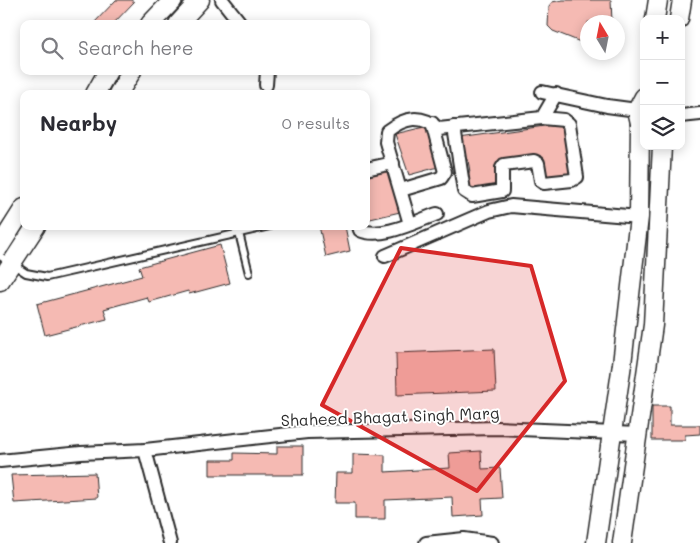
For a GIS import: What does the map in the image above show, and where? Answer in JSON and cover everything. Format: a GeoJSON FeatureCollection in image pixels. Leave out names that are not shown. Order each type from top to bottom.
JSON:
{"type":"FeatureCollection","features":[{"type":"Feature","properties":{"kind":"street"},"geometry":{"type":"LineString","coordinates":[[154,20],[173,0]]}},
{"type":"Feature","properties":{"kind":"street"},"geometry":{"type":"LineString","coordinates":[[182,20],[200,0]]}},
{"type":"Feature","properties":{"kind":"street"},"geometry":{"type":"LineString","coordinates":[[222,0],[238,20]]}},
{"type":"Feature","properties":{"kind":"street"},"geometry":{"type":"LineString","coordinates":[[656,15],[658,0]]}},
{"type":"Feature","properties":{"kind":"street"},"geometry":{"type":"LineString","coordinates":[[680,15],[682,0]]}},
{"type":"Feature","properties":{"kind":"street"},"geometry":{"type":"LineString","coordinates":[[96,90],[106,75]]}},
{"type":"Feature","properties":{"kind":"street"},"geometry":{"type":"LineString","coordinates":[[120,90],[128,75]]}},
{"type":"Feature","properties":{"kind":"street"},"geometry":{"type":"LineString","coordinates":[[266,85],[267,75]]}},
{"type":"Feature","properties":{"kind":"street"},"geometry":{"type":"LineString","coordinates":[[542,92],[640,114]]}},
{"type":"Feature","properties":{"kind":"street"},"geometry":{"type":"LineString","coordinates":[[542,118],[556,94]]}},
{"type":"Feature","properties":{"kind":"street"},"geometry":{"type":"LineString","coordinates":[[685,116],[700,114]]}},
{"type":"Feature","properties":{"kind":"street"},"geometry":{"type":"LineString","coordinates":[[410,224],[386,142],[387,132],[396,124],[413,118],[432,123],[439,129],[454,127],[542,118],[564,120],[569,124],[577,177],[572,180],[544,183],[541,181],[538,163],[534,161],[504,166],[502,168],[502,191],[472,196],[464,191],[454,127]]}},
{"type":"Feature","properties":{"kind":"street"},"geometry":{"type":"LineString","coordinates":[[401,190],[441,178],[445,172],[432,123]]}},
{"type":"Feature","properties":{"kind":"street"},"geometry":{"type":"LineString","coordinates":[[596,543],[628,313],[639,217],[640,150]]}},
{"type":"Feature","properties":{"kind":"street"},"geometry":{"type":"LineString","coordinates":[[622,543],[653,325],[662,150]]}},
{"type":"Feature","properties":{"kind":"street"},"geometry":{"type":"LineString","coordinates":[[370,168],[393,163]]}},
{"type":"Feature","properties":{"kind":"street"},"geometry":{"type":"LineString","coordinates":[[385,256],[489,211],[511,206],[639,217]]}},
{"type":"Feature","properties":{"kind":"street"},"geometry":{"type":"LineString","coordinates":[[360,230],[367,234],[403,228],[438,214]]}},
{"type":"Feature","properties":{"kind":"street"},"geometry":{"type":"LineString","coordinates":[[0,246],[20,228]]}},
{"type":"Feature","properties":{"kind":"street"},"geometry":{"type":"LineString","coordinates":[[0,281],[6,259],[22,230]]}},
{"type":"Feature","properties":{"kind":"street"},"geometry":{"type":"LineString","coordinates":[[628,313],[653,325]]}},
{"type":"Feature","properties":{"kind":"street","name":"Shaheed Bhagat Singh Marg"},"geometry":{"type":"LineString","coordinates":[[0,461],[81,453],[145,450],[307,432],[497,428],[638,434]]}},
{"type":"Feature","properties":{"kind":"street"},"geometry":{"type":"LineString","coordinates":[[145,450],[170,543]]}},
{"type":"Feature","properties":{"kind":"street"},"geometry":{"type":"LineString","coordinates":[[426,543],[464,539],[492,543]]}},
{"type":"Feature","properties":{"kind":"lane"},"geometry":{"type":"LineString","coordinates":[[6,259],[26,273],[47,276],[252,230]]}},
{"type":"Feature","properties":{"kind":"lane"},"geometry":{"type":"LineString","coordinates":[[239,233],[249,273]]}},
{"type":"Feature","properties":{"kind":"highlighted area"},"geometry":{"type":"Polygon","coordinates":[[[401,248],[531,266],[565,381],[477,491],[322,405],[401,248]]]}},
{"type":"Feature","properties":{"kind":"building"},"geometry":{"type":"Polygon","coordinates":[[[116,0],[131,0],[134,2],[117,20],[97,20],[116,0]]]}},
{"type":"Feature","properties":{"kind":"building"},"geometry":{"type":"Polygon","coordinates":[[[563,0],[611,0],[612,15],[580,15],[580,42],[553,31],[548,26],[549,6],[552,2],[563,0]]]}},
{"type":"Feature","properties":{"kind":"building"},"geometry":{"type":"Polygon","coordinates":[[[566,123],[573,176],[544,180],[541,158],[497,164],[500,185],[468,190],[465,173],[470,172],[468,160],[462,161],[459,138],[566,123]]]}},
{"type":"Feature","properties":{"kind":"building"},"geometry":{"type":"Polygon","coordinates":[[[428,126],[442,166],[409,175],[395,134],[428,126]]]}},
{"type":"Feature","properties":{"kind":"building"},"geometry":{"type":"Polygon","coordinates":[[[390,169],[400,212],[370,219],[370,174],[390,169]]]}},
{"type":"Feature","properties":{"kind":"building"},"geometry":{"type":"Polygon","coordinates":[[[320,230],[346,230],[350,251],[326,257],[320,230]]]}},
{"type":"Feature","properties":{"kind":"building"},"geometry":{"type":"Polygon","coordinates":[[[220,245],[230,283],[189,294],[188,291],[149,302],[147,297],[104,309],[107,319],[45,335],[37,304],[142,276],[139,267],[220,245]]]}},
{"type":"Feature","properties":{"kind":"building"},"geometry":{"type":"Polygon","coordinates":[[[494,349],[496,391],[397,395],[396,353],[494,349]]]}},
{"type":"Feature","properties":{"kind":"building"},"geometry":{"type":"Polygon","coordinates":[[[652,406],[670,406],[670,425],[700,425],[700,434],[685,435],[685,440],[652,440],[652,406]]]}},
{"type":"Feature","properties":{"kind":"building"},"geometry":{"type":"Polygon","coordinates":[[[277,446],[303,446],[303,475],[210,475],[210,460],[234,460],[234,453],[277,454],[277,446]]]}},
{"type":"Feature","properties":{"kind":"building"},"geometry":{"type":"Polygon","coordinates":[[[481,451],[482,469],[500,468],[502,498],[482,499],[483,515],[453,517],[452,497],[385,500],[385,519],[355,519],[355,503],[335,503],[336,473],[353,473],[353,454],[385,455],[385,472],[450,468],[449,453],[481,451]]]}},
{"type":"Feature","properties":{"kind":"building"},"geometry":{"type":"Polygon","coordinates":[[[95,473],[97,498],[14,503],[11,475],[95,473]]]}}]}
